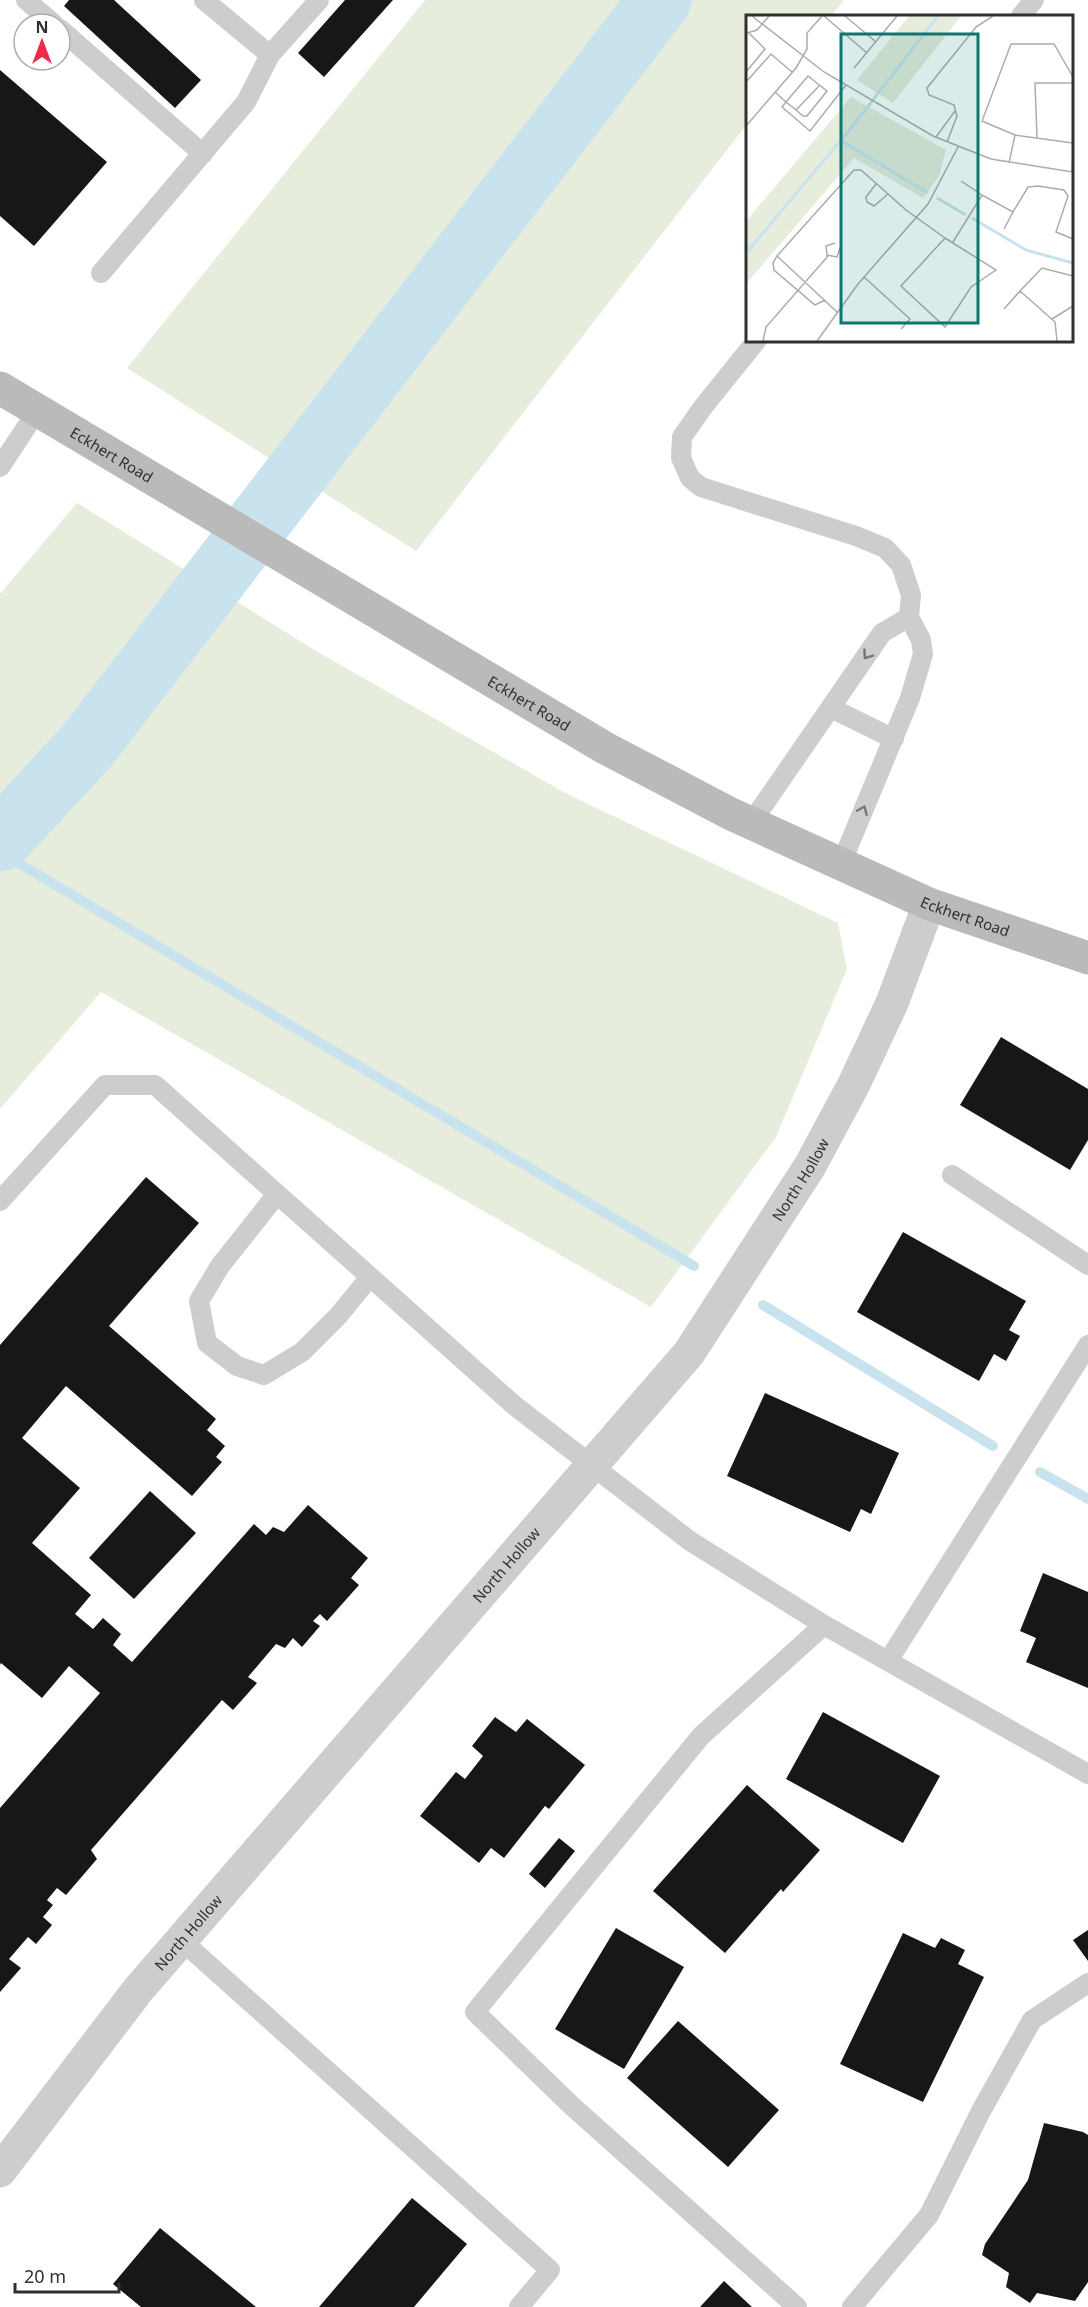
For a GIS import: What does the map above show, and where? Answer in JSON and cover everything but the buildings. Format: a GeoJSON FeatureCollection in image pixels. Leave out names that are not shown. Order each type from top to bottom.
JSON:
{"type":"FeatureCollection","features":[{"type":"Feature","properties":{"kind":"main road","name":"Eckhert Road"},"geometry":{"type":"LineString","coordinates":[[0,388],[605,748],[751,823],[929,904],[1088,958]]}},
{"type":"Feature","properties":{"kind":"street","name":"North Hollow"},"geometry":{"type":"LineString","coordinates":[[0,2171],[138,1990],[689,1353],[810,1166],[854,1084],[892,1003],[929,904]]}},
{"type":"Feature","properties":{"kind":"lane"},"geometry":{"type":"LineString","coordinates":[[26,0],[40,12]]}},
{"type":"Feature","properties":{"kind":"lane"},"geometry":{"type":"LineString","coordinates":[[204,0],[270,55]]}},
{"type":"Feature","properties":{"kind":"lane"},"geometry":{"type":"LineString","coordinates":[[101,273],[246,102],[270,55],[319,0]]}},
{"type":"Feature","properties":{"kind":"lane"},"geometry":{"type":"LineString","coordinates":[[1022,15],[1034,0]]}},
{"type":"Feature","properties":{"kind":"lane"},"geometry":{"type":"LineString","coordinates":[[72,40],[203,154]]}},
{"type":"Feature","properties":{"kind":"lane"},"geometry":{"type":"LineString","coordinates":[[755,342],[682,437],[681,458],[690,478],[701,487],[856,536],[885,549],[901,565],[911,595],[909,617],[921,640],[923,654],[910,699],[841,864]]}},
{"type":"Feature","properties":{"kind":"lane"},"geometry":{"type":"LineString","coordinates":[[0,467],[37,411]]}},
{"type":"Feature","properties":{"kind":"lane"},"geometry":{"type":"LineString","coordinates":[[751,823],[882,633],[909,617]]}},
{"type":"Feature","properties":{"kind":"lane"},"geometry":{"type":"LineString","coordinates":[[831,708],[894,739]]}},
{"type":"Feature","properties":{"kind":"lane"},"geometry":{"type":"LineString","coordinates":[[0,1201],[105,1085],[155,1084],[515,1406],[690,1541],[824,1625],[1088,1774]]}},
{"type":"Feature","properties":{"kind":"lane"},"geometry":{"type":"LineString","coordinates":[[952,1174],[1088,1265]]}},
{"type":"Feature","properties":{"kind":"lane"},"geometry":{"type":"LineString","coordinates":[[277,1194],[220,1266],[199,1301],[207,1343],[237,1366],[264,1375],[302,1352],[338,1316],[370,1277]]}},
{"type":"Feature","properties":{"kind":"lane"},"geometry":{"type":"LineString","coordinates":[[888,1661],[1088,1344]]}},
{"type":"Feature","properties":{"kind":"lane"},"geometry":{"type":"LineString","coordinates":[[797,2307],[572,2106],[475,2012],[701,1736],[824,1625]]}},
{"type":"Feature","properties":{"kind":"lane"},"geometry":{"type":"LineString","coordinates":[[181,1940],[550,2270],[519,2307]]}},
{"type":"Feature","properties":{"kind":"lane"},"geometry":{"type":"LineString","coordinates":[[852,2307],[929,2216],[981,2111],[1032,2020],[1088,1983]]}},
{"type":"Feature","properties":{"kind":"green space"},"geometry":{"type":"Polygon","coordinates":[[[425,0],[844,0],[832,15],[746,15],[746,125],[416,551],[127,368],[425,0]]]}},
{"type":"Feature","properties":{"kind":"green space"},"geometry":{"type":"Polygon","coordinates":[[[77,503],[316,651],[569,795],[838,923],[847,969],[776,1137],[651,1307],[101,992],[0,1109],[0,594],[77,503]]]}},
{"type":"Feature","properties":{"kind":"waterway"},"geometry":{"type":"LineString","coordinates":[[0,840],[87,746],[660,0]]}},
{"type":"Feature","properties":{"kind":"waterway"},"geometry":{"type":"LineString","coordinates":[[0,852],[694,1266]]}},
{"type":"Feature","properties":{"kind":"waterway"},"geometry":{"type":"LineString","coordinates":[[763,1305],[993,1446]]}},
{"type":"Feature","properties":{"kind":"waterway"},"geometry":{"type":"LineString","coordinates":[[1040,1472],[1088,1499]]}}]}
